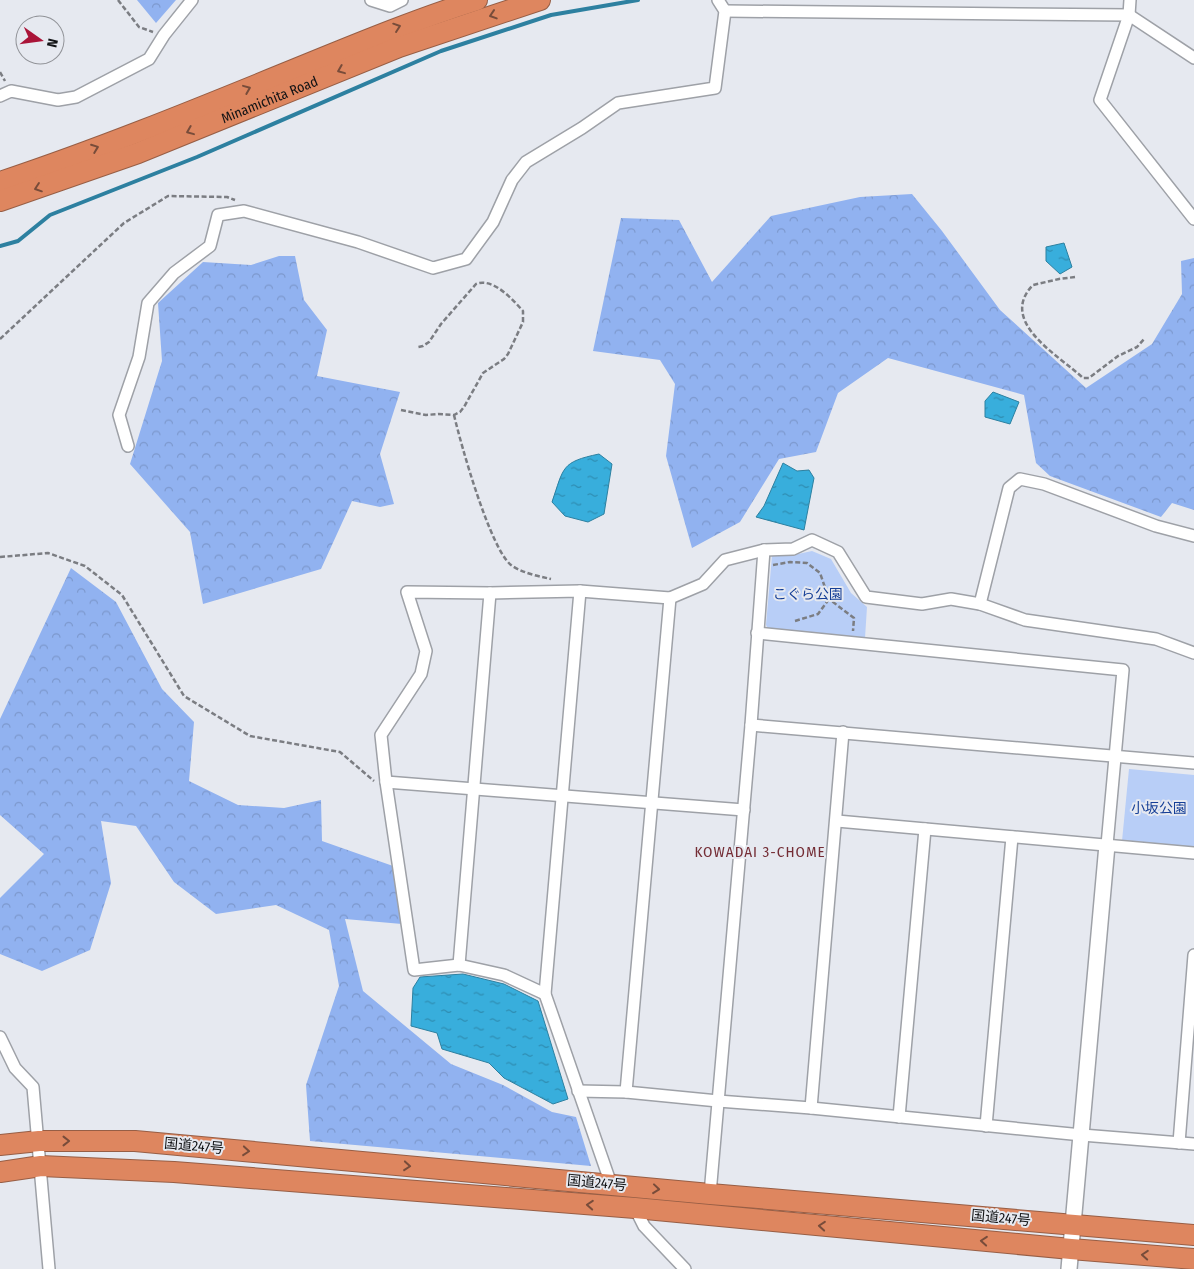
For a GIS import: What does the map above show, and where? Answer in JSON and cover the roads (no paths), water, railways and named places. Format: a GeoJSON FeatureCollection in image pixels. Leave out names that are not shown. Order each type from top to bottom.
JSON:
{"type":"FeatureCollection","features":[{"type":"Feature","properties":{"kind":"highway","name":"Minamichita Road"},"geometry":{"type":"LineString","coordinates":[[0,182],[57,163],[127,136],[387,31],[478,0]]}},
{"type":"Feature","properties":{"kind":"highway","name":"Minamichita Road"},"geometry":{"type":"LineString","coordinates":[[0,201],[138,152],[399,47],[540,0]]}},
{"type":"Feature","properties":{"kind":"highway","name":"国道247号"},"geometry":{"type":"LineString","coordinates":[[0,1145],[39,1141],[135,1141],[710,1194],[1194,1235]]}},
{"type":"Feature","properties":{"kind":"highway","name":"国道247号"},"geometry":{"type":"LineString","coordinates":[[0,1172],[41,1166],[174,1172],[635,1208],[1194,1259]]}},
{"type":"Feature","properties":{"kind":"street"},"geometry":{"type":"LineString","coordinates":[[0,96],[11,91],[58,100],[76,97],[149,59],[164,35],[192,0]]}},
{"type":"Feature","properties":{"kind":"street"},"geometry":{"type":"LineString","coordinates":[[371,0],[390,6],[402,0]]}},
{"type":"Feature","properties":{"kind":"street"},"geometry":{"type":"LineString","coordinates":[[128,446],[119,415],[139,357],[148,302],[174,273],[210,246],[218,215],[244,211],[358,242],[433,268],[466,259],[493,222],[512,180],[526,162],[582,128],[618,103],[715,88],[725,11],[718,0]]}},
{"type":"Feature","properties":{"kind":"street"},"geometry":{"type":"LineString","coordinates":[[1130,0],[1129,14],[1100,100],[1194,219]]}},
{"type":"Feature","properties":{"kind":"street"},"geometry":{"type":"LineString","coordinates":[[725,11],[1129,14],[1194,58]]}},
{"type":"Feature","properties":{"kind":"street"},"geometry":{"type":"LineString","coordinates":[[980,604],[1009,488],[1020,479],[1044,484],[1156,526],[1194,536]]}},
{"type":"Feature","properties":{"kind":"street"},"geometry":{"type":"LineString","coordinates":[[545,994],[504,975],[459,965],[414,970],[386,782],[381,735],[421,674],[426,651],[407,592],[580,591],[670,598],[703,584],[725,560],[764,550],[793,549],[812,540],[838,552],[866,597],[922,604],[951,599],[980,604],[1025,620],[1156,639],[1194,654]]}},
{"type":"Feature","properties":{"kind":"street"},"geometry":{"type":"LineString","coordinates":[[710,1194],[744,810],[764,550]]}},
{"type":"Feature","properties":{"kind":"street"},"geometry":{"type":"LineString","coordinates":[[580,591],[545,994],[611,1184]]}},
{"type":"Feature","properties":{"kind":"street"},"geometry":{"type":"LineString","coordinates":[[459,965],[490,593]]}},
{"type":"Feature","properties":{"kind":"street"},"geometry":{"type":"LineString","coordinates":[[626,1092],[650,803],[670,598]]}},
{"type":"Feature","properties":{"kind":"street"},"geometry":{"type":"LineString","coordinates":[[757,633],[1124,670],[1069,1269]]}},
{"type":"Feature","properties":{"kind":"street"},"geometry":{"type":"LineString","coordinates":[[751,725],[1194,763]]}},
{"type":"Feature","properties":{"kind":"street"},"geometry":{"type":"LineString","coordinates":[[811,1108],[837,821],[843,732]]}},
{"type":"Feature","properties":{"kind":"street"},"geometry":{"type":"LineString","coordinates":[[386,782],[744,810]]}},
{"type":"Feature","properties":{"kind":"street"},"geometry":{"type":"LineString","coordinates":[[837,821],[1194,854]]}},
{"type":"Feature","properties":{"kind":"street"},"geometry":{"type":"LineString","coordinates":[[899,1117],[925,829]]}},
{"type":"Feature","properties":{"kind":"street"},"geometry":{"type":"LineString","coordinates":[[986,1126],[1012,837]]}},
{"type":"Feature","properties":{"kind":"street"},"geometry":{"type":"LineString","coordinates":[[1179,1143],[1194,955]]}},
{"type":"Feature","properties":{"kind":"street"},"geometry":{"type":"LineString","coordinates":[[0,1037],[15,1068],[33,1087],[49,1269]]}},
{"type":"Feature","properties":{"kind":"street"},"geometry":{"type":"LineString","coordinates":[[578,1091],[626,1092],[1194,1144]]}},
{"type":"Feature","properties":{"kind":"street"},"geometry":{"type":"LineString","coordinates":[[635,1208],[644,1226],[685,1269]]}},
{"type":"Feature","properties":{"kind":"water"},"geometry":{"type":"Polygon","coordinates":[[[1064,243],[1072,267],[1060,274],[1046,261],[1046,247],[1064,243]]]}},
{"type":"Feature","properties":{"kind":"water"},"geometry":{"type":"Polygon","coordinates":[[[993,392],[1019,402],[1010,424],[985,417],[985,401],[993,392]]]}},
{"type":"Feature","properties":{"kind":"water"},"geometry":{"type":"Polygon","coordinates":[[[599,454],[612,464],[604,514],[588,522],[565,516],[552,502],[562,474],[571,463],[599,454]]]}},
{"type":"Feature","properties":{"kind":"water"},"geometry":{"type":"Polygon","coordinates":[[[783,463],[797,471],[809,470],[814,478],[804,530],[756,517],[764,506],[783,463]]]}},
{"type":"Feature","properties":{"kind":"water"},"geometry":{"type":"Polygon","coordinates":[[[463,974],[504,984],[538,1001],[568,1099],[553,1104],[504,1078],[489,1063],[442,1049],[437,1033],[411,1026],[413,988],[420,977],[463,974]]]}},
{"type":"Feature","properties":{"kind":"waterway"},"geometry":{"type":"LineString","coordinates":[[0,246],[18,241],[50,215],[197,157],[441,51],[551,15],[638,0]]}},
{"type":"Feature","properties":{"kind":"district","name":"KOWADAI 3-CHOME"},"geometry":{"type":"Point","coordinates":[760,852]}},
{"type":"Feature","properties":{"kind":"park label","name":"こぐら公園"},"geometry":{"type":"Point","coordinates":[808,594]}},
{"type":"Feature","properties":{"kind":"park label","name":"小坂公園"},"geometry":{"type":"Point","coordinates":[1159,808]}}]}
